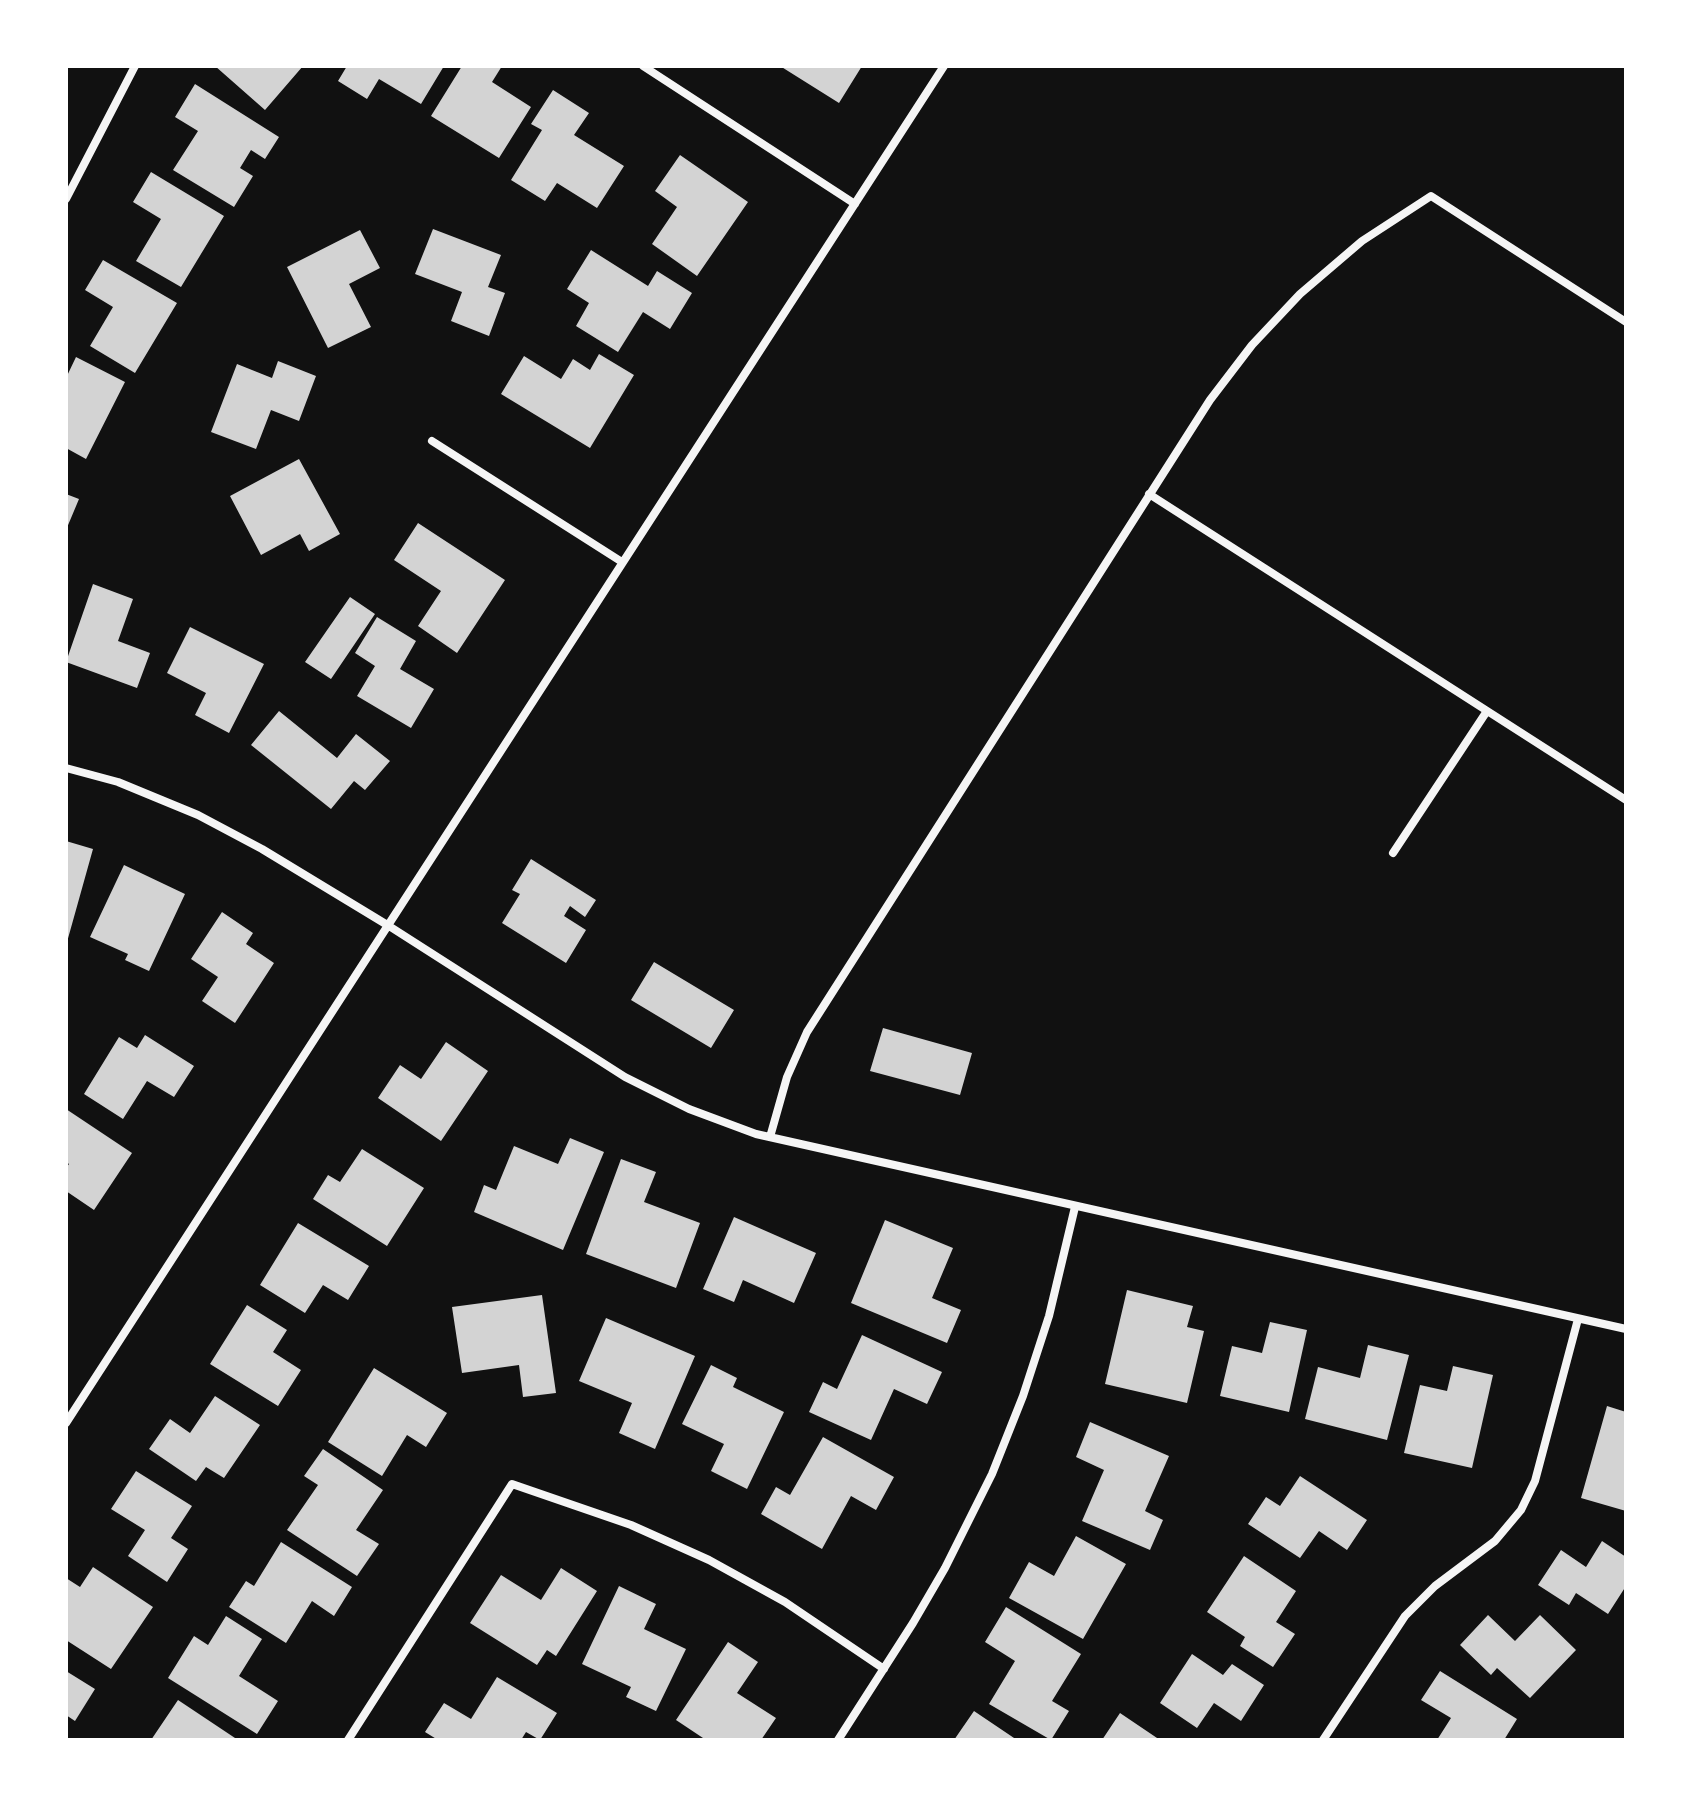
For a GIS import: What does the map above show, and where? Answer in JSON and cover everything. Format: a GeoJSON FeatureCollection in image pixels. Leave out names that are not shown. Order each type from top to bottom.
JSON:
{"type":"FeatureCollection","features":[{"type":"Feature","properties":{"kind":"street"},"geometry":{"type":"LineString","coordinates":[[66,199],[135,66]]}},
{"type":"Feature","properties":{"kind":"street"},"geometry":{"type":"LineString","coordinates":[[643,66],[855,204]]}},
{"type":"Feature","properties":{"kind":"street"},"geometry":{"type":"LineString","coordinates":[[66,1423],[944,66]]}},
{"type":"Feature","properties":{"kind":"street"},"geometry":{"type":"LineString","coordinates":[[770,1137],[787,1077],[807,1032],[1210,400],[1252,345],[1290,304],[1362,241],[1431,196],[1626,322]]}},
{"type":"Feature","properties":{"kind":"street"},"geometry":{"type":"LineString","coordinates":[[432,441],[622,562]]}},
{"type":"Feature","properties":{"kind":"street"},"geometry":{"type":"LineString","coordinates":[[1149,494],[1626,800]]}},
{"type":"Feature","properties":{"kind":"street"},"geometry":{"type":"LineString","coordinates":[[1393,853],[1487,711]]}},
{"type":"Feature","properties":{"kind":"street"},"geometry":{"type":"LineString","coordinates":[[66,768],[118,782],[198,815],[262,849],[625,1077],[689,1109],[770,1137],[1626,1329]]}},
{"type":"Feature","properties":{"kind":"street"},"geometry":{"type":"LineString","coordinates":[[838,1740],[945,1568],[992,1474],[1023,1396],[1049,1316],[1075,1207]]}},
{"type":"Feature","properties":{"kind":"street"},"geometry":{"type":"LineString","coordinates":[[1323,1740],[1405,1616],[1435,1586],[1495,1541],[1521,1510],[1535,1481],[1578,1319]]}},
{"type":"Feature","properties":{"kind":"street"},"geometry":{"type":"LineString","coordinates":[[348,1740],[512,1484],[631,1525],[709,1560],[785,1602],[884,1669]]}},
{"type":"Feature","properties":{"kind":"building"},"geometry":{"type":"Polygon","coordinates":[[[215,66],[303,66],[265,110],[215,66]]]}},
{"type":"Feature","properties":{"kind":"building"},"geometry":{"type":"Polygon","coordinates":[[[347,66],[444,66],[421,104],[379,79],[367,99],[338,81],[347,66]]]}},
{"type":"Feature","properties":{"kind":"building"},"geometry":{"type":"Polygon","coordinates":[[[462,66],[502,66],[492,82],[531,107],[499,158],[431,116],[462,66]]]}},
{"type":"Feature","properties":{"kind":"building"},"geometry":{"type":"Polygon","coordinates":[[[780,66],[862,66],[839,103],[780,66]]]}},
{"type":"Feature","properties":{"kind":"building"},"geometry":{"type":"Polygon","coordinates":[[[195,84],[279,137],[265,159],[251,150],[240,168],[253,176],[234,207],[173,170],[198,131],[175,117],[195,84]]]}},
{"type":"Feature","properties":{"kind":"building"},"geometry":{"type":"Polygon","coordinates":[[[553,90],[589,113],[574,135],[624,166],[597,208],[557,183],[545,201],[511,180],[542,130],[531,124],[553,90]]]}},
{"type":"Feature","properties":{"kind":"building"},"geometry":{"type":"Polygon","coordinates":[[[680,155],[748,202],[697,276],[652,244],[677,207],[655,191],[680,155]]]}},
{"type":"Feature","properties":{"kind":"building"},"geometry":{"type":"Polygon","coordinates":[[[151,172],[224,216],[181,287],[136,261],[161,219],[133,202],[151,172]]]}},
{"type":"Feature","properties":{"kind":"building"},"geometry":{"type":"Polygon","coordinates":[[[433,229],[501,255],[488,287],[505,293],[489,336],[451,321],[462,292],[415,274],[433,229]]]}},
{"type":"Feature","properties":{"kind":"building"},"geometry":{"type":"Polygon","coordinates":[[[360,230],[380,268],[349,284],[371,327],[328,348],[287,267],[360,230]]]}},
{"type":"Feature","properties":{"kind":"building"},"geometry":{"type":"Polygon","coordinates":[[[591,250],[648,286],[657,271],[692,293],[670,329],[643,312],[618,352],[576,326],[589,303],[567,289],[591,250]]]}},
{"type":"Feature","properties":{"kind":"building"},"geometry":{"type":"Polygon","coordinates":[[[103,260],[177,303],[135,373],[90,346],[113,307],[85,290],[103,260]]]}},
{"type":"Feature","properties":{"kind":"building"},"geometry":{"type":"Polygon","coordinates":[[[599,354],[634,375],[590,448],[501,394],[524,356],[561,379],[573,359],[590,370],[599,354]]]}},
{"type":"Feature","properties":{"kind":"building"},"geometry":{"type":"Polygon","coordinates":[[[76,357],[125,382],[86,459],[66,448],[66,378],[76,357]]]}},
{"type":"Feature","properties":{"kind":"building"},"geometry":{"type":"Polygon","coordinates":[[[278,361],[316,376],[299,421],[271,410],[256,449],[211,432],[237,364],[272,378],[278,361]]]}},
{"type":"Feature","properties":{"kind":"building"},"geometry":{"type":"Polygon","coordinates":[[[299,459],[340,534],[309,551],[300,534],[261,555],[230,496],[299,459]]]}},
{"type":"Feature","properties":{"kind":"building"},"geometry":{"type":"Polygon","coordinates":[[[66,494],[79,499],[66,530],[66,494]]]}},
{"type":"Feature","properties":{"kind":"building"},"geometry":{"type":"Polygon","coordinates":[[[418,523],[505,580],[457,653],[418,626],[441,591],[394,560],[418,523]]]}},
{"type":"Feature","properties":{"kind":"building"},"geometry":{"type":"Polygon","coordinates":[[[93,584],[133,599],[118,641],[150,653],[137,688],[66,662],[93,584]]]}},
{"type":"Feature","properties":{"kind":"building"},"geometry":{"type":"Polygon","coordinates":[[[350,597],[375,614],[331,679],[305,662],[350,597]]]}},
{"type":"Feature","properties":{"kind":"building"},"geometry":{"type":"Polygon","coordinates":[[[377,617],[416,641],[400,669],[434,689],[411,728],[357,696],[375,666],[355,653],[377,617]]]}},
{"type":"Feature","properties":{"kind":"building"},"geometry":{"type":"Polygon","coordinates":[[[190,627],[264,664],[229,733],[195,715],[206,693],[167,673],[190,627]]]}},
{"type":"Feature","properties":{"kind":"building"},"geometry":{"type":"Polygon","coordinates":[[[279,711],[337,758],[356,734],[390,761],[365,790],[354,781],[331,809],[251,745],[279,711]]]}},
{"type":"Feature","properties":{"kind":"building"},"geometry":{"type":"Polygon","coordinates":[[[66,841],[93,849],[67,942],[66,942],[66,841]]]}},
{"type":"Feature","properties":{"kind":"building"},"geometry":{"type":"Polygon","coordinates":[[[531,859],[596,900],[585,917],[570,906],[564,916],[586,930],[566,963],[502,923],[520,894],[512,890],[531,859]]]}},
{"type":"Feature","properties":{"kind":"building"},"geometry":{"type":"Polygon","coordinates":[[[124,865],[185,894],[149,971],[125,960],[128,954],[90,937],[124,865]]]}},
{"type":"Feature","properties":{"kind":"building"},"geometry":{"type":"Polygon","coordinates":[[[222,912],[253,933],[246,944],[274,963],[235,1023],[202,1001],[218,977],[191,959],[222,912]]]}},
{"type":"Feature","properties":{"kind":"building"},"geometry":{"type":"Polygon","coordinates":[[[654,962],[734,1010],[711,1048],[631,1000],[654,962]]]}},
{"type":"Feature","properties":{"kind":"building"},"geometry":{"type":"Polygon","coordinates":[[[883,1028],[972,1053],[960,1095],[870,1071],[883,1028]]]}},
{"type":"Feature","properties":{"kind":"building"},"geometry":{"type":"Polygon","coordinates":[[[145,1035],[194,1066],[174,1097],[147,1081],[123,1119],[84,1094],[119,1037],[137,1048],[145,1035]]]}},
{"type":"Feature","properties":{"kind":"building"},"geometry":{"type":"Polygon","coordinates":[[[446,1042],[488,1071],[441,1141],[378,1098],[400,1065],[421,1079],[446,1042]]]}},
{"type":"Feature","properties":{"kind":"building"},"geometry":{"type":"Polygon","coordinates":[[[66,1109],[132,1153],[94,1210],[66,1191],[66,1168],[69,1164],[66,1162],[66,1109]]]}},
{"type":"Feature","properties":{"kind":"building"},"geometry":{"type":"Polygon","coordinates":[[[570,1138],[604,1152],[563,1250],[474,1212],[484,1185],[496,1190],[514,1146],[558,1164],[570,1138]]]}},
{"type":"Feature","properties":{"kind":"building"},"geometry":{"type":"Polygon","coordinates":[[[362,1149],[424,1188],[387,1246],[313,1199],[328,1175],[340,1182],[362,1149]]]}},
{"type":"Feature","properties":{"kind":"building"},"geometry":{"type":"Polygon","coordinates":[[[621,1159],[656,1172],[644,1202],[700,1223],[676,1288],[586,1254],[621,1159]]]}},
{"type":"Feature","properties":{"kind":"building"},"geometry":{"type":"Polygon","coordinates":[[[734,1217],[816,1253],[794,1303],[743,1280],[734,1302],[703,1289],[734,1217]]]}},
{"type":"Feature","properties":{"kind":"building"},"geometry":{"type":"Polygon","coordinates":[[[885,1220],[953,1248],[932,1298],[961,1310],[947,1343],[851,1303],[885,1220]]]}},
{"type":"Feature","properties":{"kind":"building"},"geometry":{"type":"Polygon","coordinates":[[[298,1223],[369,1266],[348,1300],[323,1285],[305,1313],[260,1285],[298,1223]]]}},
{"type":"Feature","properties":{"kind":"building"},"geometry":{"type":"Polygon","coordinates":[[[1127,1290],[1193,1306],[1187,1327],[1204,1331],[1187,1403],[1105,1384],[1127,1290]]]}},
{"type":"Feature","properties":{"kind":"building"},"geometry":{"type":"Polygon","coordinates":[[[542,1295],[556,1393],[523,1397],[519,1365],[462,1373],[452,1307],[542,1295]]]}},
{"type":"Feature","properties":{"kind":"building"},"geometry":{"type":"Polygon","coordinates":[[[247,1305],[287,1330],[273,1352],[301,1370],[278,1406],[210,1364],[247,1305]]]}},
{"type":"Feature","properties":{"kind":"building"},"geometry":{"type":"Polygon","coordinates":[[[606,1318],[695,1356],[655,1449],[619,1433],[632,1403],[579,1381],[606,1318]]]}},
{"type":"Feature","properties":{"kind":"building"},"geometry":{"type":"Polygon","coordinates":[[[1270,1322],[1307,1330],[1289,1412],[1220,1396],[1232,1346],[1262,1353],[1270,1322]]]}},
{"type":"Feature","properties":{"kind":"building"},"geometry":{"type":"Polygon","coordinates":[[[862,1335],[942,1372],[927,1404],[894,1389],[871,1440],[809,1412],[823,1382],[837,1389],[862,1335]]]}},
{"type":"Feature","properties":{"kind":"building"},"geometry":{"type":"Polygon","coordinates":[[[1368,1345],[1409,1355],[1387,1440],[1305,1419],[1318,1367],[1360,1378],[1368,1345]]]}},
{"type":"Feature","properties":{"kind":"building"},"geometry":{"type":"Polygon","coordinates":[[[711,1365],[737,1378],[733,1387],[784,1412],[747,1489],[711,1471],[724,1444],[682,1424],[711,1365]]]}},
{"type":"Feature","properties":{"kind":"building"},"geometry":{"type":"Polygon","coordinates":[[[1453,1366],[1493,1375],[1472,1468],[1404,1453],[1420,1385],[1447,1391],[1453,1366]]]}},
{"type":"Feature","properties":{"kind":"building"},"geometry":{"type":"Polygon","coordinates":[[[374,1368],[447,1413],[426,1447],[407,1435],[382,1476],[328,1442],[374,1368]]]}},
{"type":"Feature","properties":{"kind":"building"},"geometry":{"type":"Polygon","coordinates":[[[215,1396],[260,1425],[224,1478],[206,1467],[196,1481],[149,1449],[170,1419],[190,1433],[215,1396]]]}},
{"type":"Feature","properties":{"kind":"building"},"geometry":{"type":"Polygon","coordinates":[[[1607,1406],[1626,1412],[1626,1511],[1581,1498],[1607,1406]]]}},
{"type":"Feature","properties":{"kind":"building"},"geometry":{"type":"Polygon","coordinates":[[[1090,1422],[1169,1456],[1145,1511],[1163,1520],[1150,1550],[1082,1521],[1104,1470],[1076,1457],[1090,1422]]]}},
{"type":"Feature","properties":{"kind":"building"},"geometry":{"type":"Polygon","coordinates":[[[823,1437],[894,1477],[876,1510],[851,1496],[822,1549],[761,1514],[776,1487],[790,1495],[823,1437]]]}},
{"type":"Feature","properties":{"kind":"building"},"geometry":{"type":"Polygon","coordinates":[[[323,1449],[383,1490],[356,1530],[379,1544],[357,1576],[287,1530],[318,1485],[304,1476],[323,1449]]]}},
{"type":"Feature","properties":{"kind":"building"},"geometry":{"type":"Polygon","coordinates":[[[136,1471],[192,1506],[171,1538],[188,1549],[167,1582],[128,1556],[145,1530],[111,1509],[136,1471]]]}},
{"type":"Feature","properties":{"kind":"building"},"geometry":{"type":"Polygon","coordinates":[[[1300,1476],[1367,1520],[1347,1550],[1319,1531],[1300,1558],[1248,1524],[1266,1497],[1280,1506],[1300,1476]]]}},
{"type":"Feature","properties":{"kind":"building"},"geometry":{"type":"Polygon","coordinates":[[[1076,1536],[1126,1564],[1083,1639],[1009,1598],[1029,1562],[1054,1576],[1076,1536]]]}},
{"type":"Feature","properties":{"kind":"building"},"geometry":{"type":"Polygon","coordinates":[[[1602,1541],[1626,1557],[1626,1586],[1608,1614],[1576,1593],[1569,1605],[1538,1585],[1561,1550],[1586,1567],[1602,1541]]]}},
{"type":"Feature","properties":{"kind":"building"},"geometry":{"type":"Polygon","coordinates":[[[281,1542],[352,1587],[334,1616],[312,1601],[286,1643],[229,1607],[246,1581],[254,1586],[281,1542]]]}},
{"type":"Feature","properties":{"kind":"building"},"geometry":{"type":"Polygon","coordinates":[[[1244,1556],[1296,1591],[1276,1622],[1295,1634],[1273,1667],[1240,1646],[1245,1637],[1207,1612],[1244,1556]]]}},
{"type":"Feature","properties":{"kind":"building"},"geometry":{"type":"Polygon","coordinates":[[[93,1567],[153,1607],[111,1669],[66,1640],[66,1578],[80,1587],[93,1567]]]}},
{"type":"Feature","properties":{"kind":"building"},"geometry":{"type":"Polygon","coordinates":[[[561,1568],[597,1591],[556,1656],[547,1650],[537,1665],[470,1623],[501,1575],[541,1600],[561,1568]]]}},
{"type":"Feature","properties":{"kind":"building"},"geometry":{"type":"Polygon","coordinates":[[[619,1586],[656,1604],[644,1629],[686,1649],[656,1711],[626,1697],[631,1687],[582,1664],[619,1586]]]}},
{"type":"Feature","properties":{"kind":"building"},"geometry":{"type":"Polygon","coordinates":[[[1006,1607],[1081,1654],[1052,1701],[1069,1711],[1051,1740],[989,1704],[1015,1661],[985,1642],[1006,1607]]]}},
{"type":"Feature","properties":{"kind":"building"},"geometry":{"type":"Polygon","coordinates":[[[1488,1615],[1515,1641],[1540,1615],[1576,1650],[1530,1698],[1497,1668],[1491,1675],[1460,1645],[1488,1615]]]}},
{"type":"Feature","properties":{"kind":"building"},"geometry":{"type":"Polygon","coordinates":[[[226,1616],[262,1639],[239,1676],[278,1701],[257,1734],[168,1678],[194,1636],[208,1645],[226,1616]]]}},
{"type":"Feature","properties":{"kind":"building"},"geometry":{"type":"Polygon","coordinates":[[[728,1642],[758,1662],[737,1693],[776,1718],[761,1740],[706,1740],[676,1720],[728,1642]]]}},
{"type":"Feature","properties":{"kind":"building"},"geometry":{"type":"Polygon","coordinates":[[[1192,1654],[1223,1675],[1232,1664],[1264,1685],[1241,1721],[1214,1703],[1197,1728],[1160,1703],[1192,1654]]]}},
{"type":"Feature","properties":{"kind":"building"},"geometry":{"type":"Polygon","coordinates":[[[66,1671],[95,1689],[75,1721],[66,1715],[66,1671]]]}},
{"type":"Feature","properties":{"kind":"building"},"geometry":{"type":"Polygon","coordinates":[[[1440,1671],[1517,1719],[1504,1740],[1437,1740],[1451,1718],[1421,1700],[1440,1671]]]}},
{"type":"Feature","properties":{"kind":"building"},"geometry":{"type":"Polygon","coordinates":[[[497,1677],[557,1713],[540,1740],[526,1732],[521,1740],[438,1740],[425,1732],[444,1703],[471,1719],[497,1677]]]}},
{"type":"Feature","properties":{"kind":"building"},"geometry":{"type":"Polygon","coordinates":[[[178,1700],[238,1740],[151,1740],[178,1700]]]}},
{"type":"Feature","properties":{"kind":"building"},"geometry":{"type":"Polygon","coordinates":[[[974,1711],[1017,1740],[954,1740],[974,1711]]]}},
{"type":"Feature","properties":{"kind":"building"},"geometry":{"type":"Polygon","coordinates":[[[1120,1713],[1160,1740],[1102,1740],[1120,1713]]]}}]}
